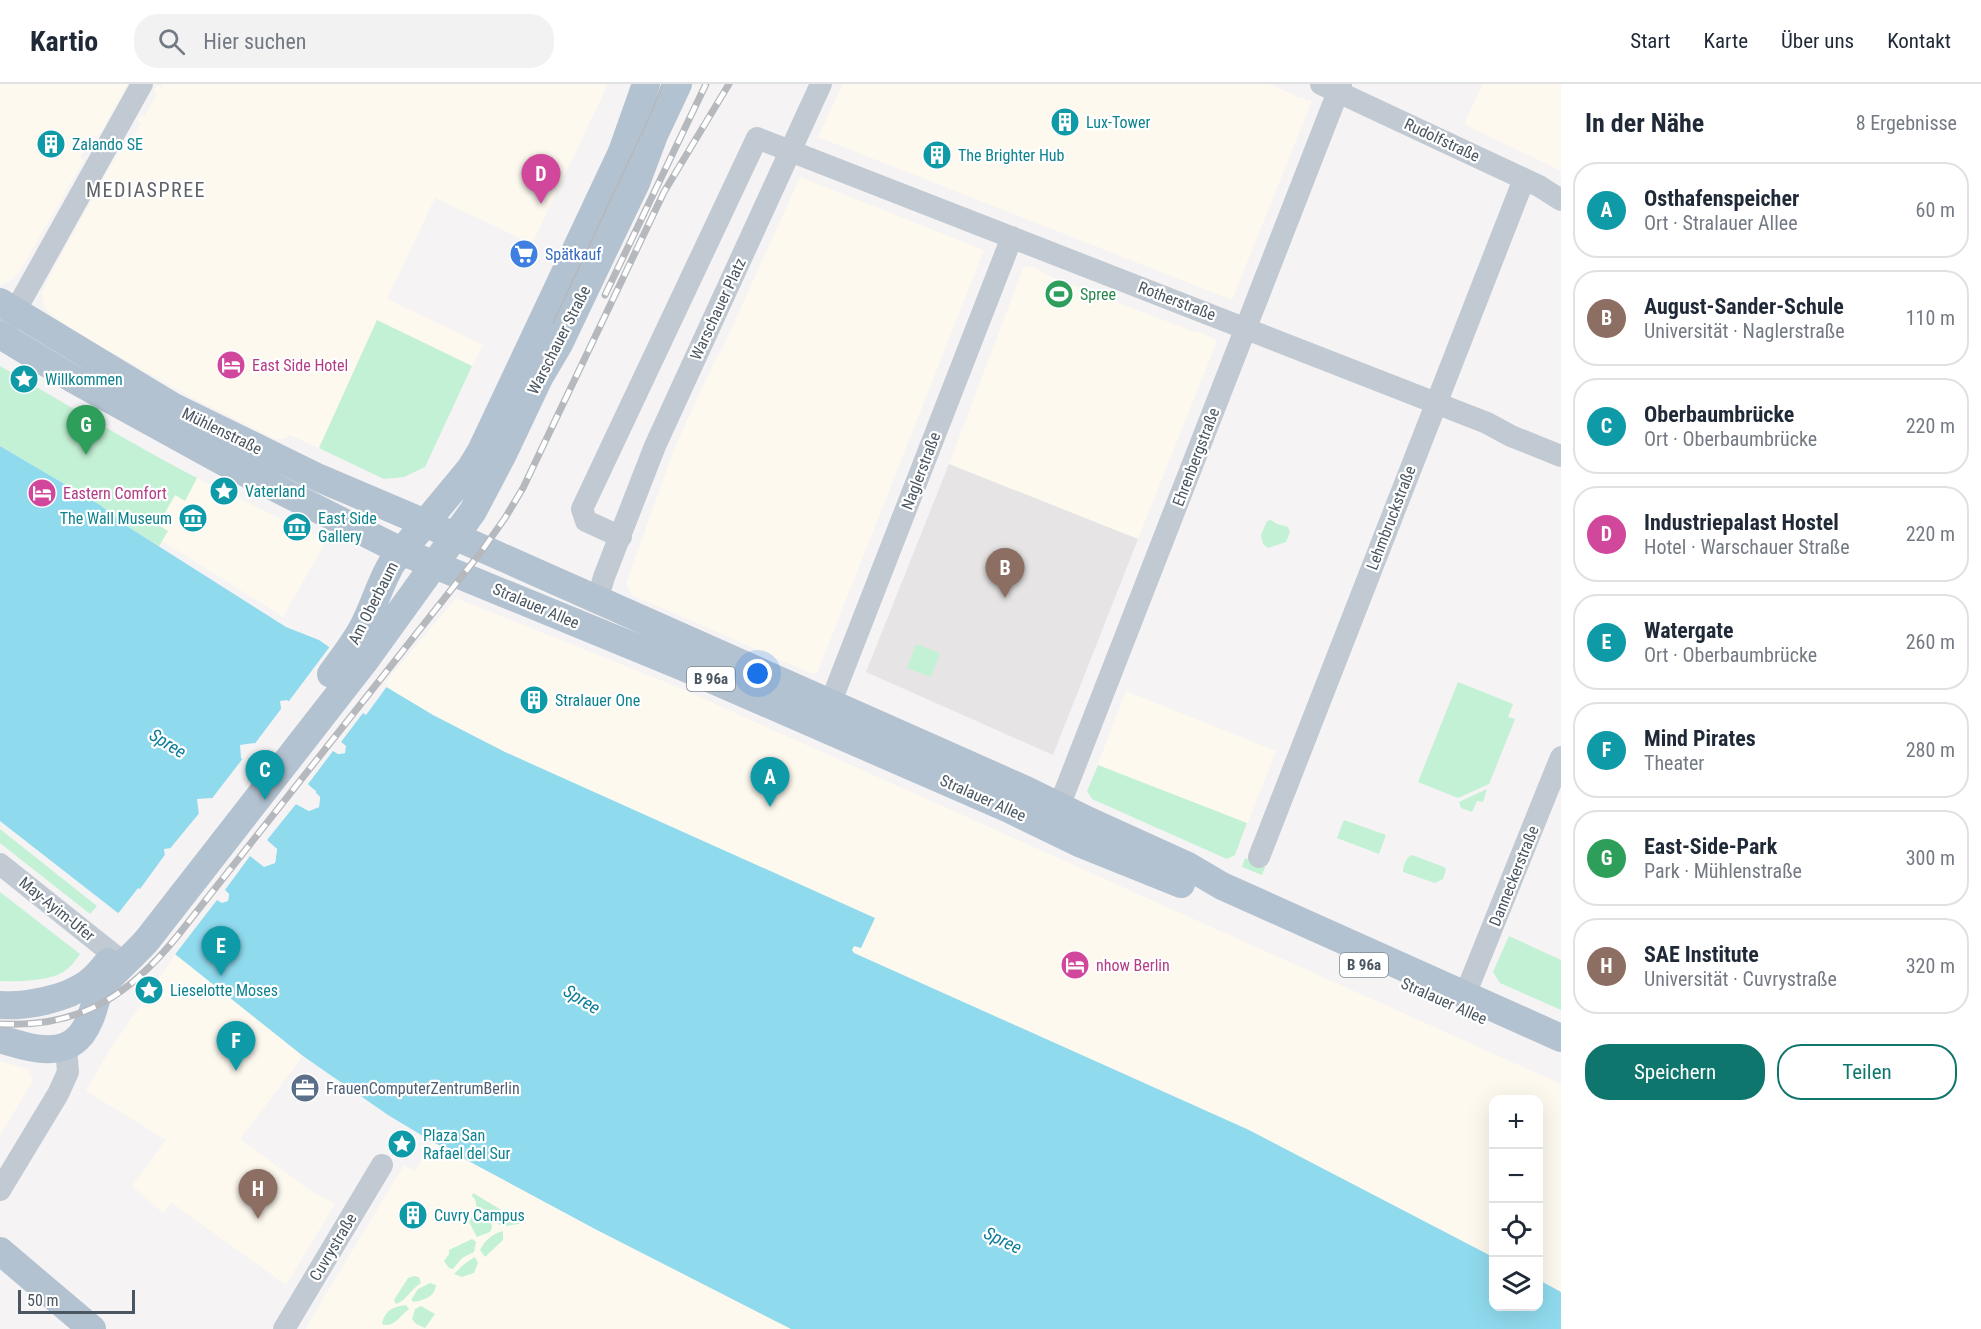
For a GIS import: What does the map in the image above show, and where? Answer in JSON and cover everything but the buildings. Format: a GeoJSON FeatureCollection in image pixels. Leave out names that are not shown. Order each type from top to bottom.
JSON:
{"type":"FeatureCollection","features":[{"type":"Feature","properties":{"kind":"main road","name":"Warschauer Straße"},"geometry":{"type":"LineString","coordinates":[[444,500],[481,452],[622,152],[646,84]]}},
{"type":"Feature","properties":{"kind":"main road","name":"Warschauer Straße"},"geometry":{"type":"LineString","coordinates":[[427,575],[473,511],[487,486],[539,378],[559,344],[636,183],[654,135],[678,84]]}},
{"type":"Feature","properties":{"kind":"main road","name":"Mühlenstraße"},"geometry":{"type":"LineString","coordinates":[[8,307],[172,406],[319,478],[455,537]]}},
{"type":"Feature","properties":{"kind":"main road","name":"Mühlenstraße"},"geometry":{"type":"LineString","coordinates":[[1,336],[73,379],[256,479],[394,561]]}},
{"type":"Feature","properties":{"kind":"main road","name":"Am Oberbaum"},"geometry":{"type":"LineString","coordinates":[[356,657],[363,628],[394,561],[444,500]]}},
{"type":"Feature","properties":{"kind":"main road","name":"Stralauer Allee"},"geometry":{"type":"LineString","coordinates":[[455,537],[830,704],[1166,877],[1561,1054]]}},
{"type":"Feature","properties":{"kind":"main road","name":"Stralauer Allee"},"geometry":{"type":"LineString","coordinates":[[394,561],[427,575],[681,666],[998,804],[1055,818],[1089,821],[1188,866],[1222,886],[1561,1038]]}},
{"type":"Feature","properties":{"kind":"main road","name":"Am Oberbaum"},"geometry":{"type":"LineString","coordinates":[[356,657],[427,575]]}},
{"type":"Feature","properties":{"kind":"main road"},"geometry":{"type":"LineString","coordinates":[[0,1039],[37,1048],[66,1048],[75,1041],[89,1022],[100,991],[122,958],[356,657]]}},
{"type":"Feature","properties":{"kind":"main road"},"geometry":{"type":"LineString","coordinates":[[0,1005],[55,999],[71,993],[122,958]]}},
{"type":"Feature","properties":{"kind":"main road"},"geometry":{"type":"LineString","coordinates":[[0,1251],[92,1329]]}},
{"type":"Feature","properties":{"kind":"street"},"geometry":{"type":"LineString","coordinates":[[1,336],[8,307],[142,84]]}},
{"type":"Feature","properties":{"kind":"street","name":"Warschauer Platz"},"geometry":{"type":"LineString","coordinates":[[597,601],[604,577],[656,446],[821,84]]}},
{"type":"Feature","properties":{"kind":"street","name":"Rudolfstraße"},"geometry":{"type":"LineString","coordinates":[[1333,86],[1524,179],[1561,200]]}},
{"type":"Feature","properties":{"kind":"street","name":"Ehrenbergstraße"},"geometry":{"type":"LineString","coordinates":[[1055,818],[1245,328],[1333,86]]}},
{"type":"Feature","properties":{"kind":"street","name":"Rotherstraße"},"geometry":{"type":"LineString","coordinates":[[621,537],[586,521],[582,509],[757,138],[1487,423],[1511,436],[1561,456]]}},
{"type":"Feature","properties":{"kind":"street","name":"Lehmbruckstraße"},"geometry":{"type":"LineString","coordinates":[[1259,857],[1524,179]]}},
{"type":"Feature","properties":{"kind":"street","name":"Naglerstraße"},"geometry":{"type":"LineString","coordinates":[[830,704],[1012,237]]}},
{"type":"Feature","properties":{"kind":"street","name":"Danneckerstraße"},"geometry":{"type":"LineString","coordinates":[[1465,995],[1561,757]]}},
{"type":"Feature","properties":{"kind":"street","name":"May-Ayim-Ufer"},"geometry":{"type":"LineString","coordinates":[[0,864],[122,958]]}},
{"type":"Feature","properties":{"kind":"street"},"geometry":{"type":"LineString","coordinates":[[0,1190],[58,1094],[68,1072],[66,1048]]}},
{"type":"Feature","properties":{"kind":"street","name":"Cuvrystraße"},"geometry":{"type":"LineString","coordinates":[[284,1329],[382,1165]]}},
{"type":"Feature","properties":{"kind":"shaded area"},"geometry":{"type":"Polygon","coordinates":[[[0,84],[128,84],[98,137],[94,135],[80,157],[84,160],[20,271],[9,282],[0,285],[0,84]]]}},
{"type":"Feature","properties":{"kind":"shaded area"},"geometry":{"type":"Polygon","coordinates":[[[163,84],[608,84],[532,244],[435,198],[387,299],[483,345],[472,366],[377,320],[319,448],[290,435],[284,439],[276,439],[195,399],[82,336],[50,314],[44,306],[42,294],[47,281],[123,144],[128,146],[141,123],[137,120],[140,115],[144,117],[157,94],[154,91],[157,85],[161,87],[163,84]]]}},
{"type":"Feature","properties":{"kind":"shaded area"},"geometry":{"type":"Polygon","coordinates":[[[843,84],[1270,84],[1302,99],[1303,97],[1307,101],[1309,99],[1312,101],[1232,300],[818,137],[843,84]]]}},
{"type":"Feature","properties":{"kind":"shaded area"},"geometry":{"type":"Polygon","coordinates":[[[1483,84],[1561,84],[1561,171],[1464,124],[1483,84]]]}},
{"type":"Feature","properties":{"kind":"shaded area"},"geometry":{"type":"Polygon","coordinates":[[[800,177],[984,250],[818,671],[813,674],[632,595],[626,584],[674,449],[718,354],[720,354],[800,177]]]}},
{"type":"Feature","properties":{"kind":"shaded area"},"geometry":{"type":"Polygon","coordinates":[[[1024,266],[1036,268],[1049,276],[1192,331],[1203,333],[1217,341],[1138,539],[949,464],[1024,266]]]}},
{"type":"Feature","properties":{"kind":"shaded area"},"geometry":{"type":"Polygon","coordinates":[[[949,464],[1138,539],[1053,755],[866,672],[949,464]]]}},
{"type":"Feature","properties":{"kind":"shaded area"},"geometry":{"type":"Polygon","coordinates":[[[197,478],[326,541],[283,617],[162,541],[167,531],[158,525],[175,495],[185,500],[197,478]]]}},
{"type":"Feature","properties":{"kind":"shaded area"},"geometry":{"type":"Polygon","coordinates":[[[456,598],[673,685],[1561,1084],[1561,1292],[1543,1282],[1543,1095],[1489,1095],[1489,1255],[1249,1130],[854,953],[851,951],[853,946],[861,948],[505,752],[433,715],[383,685],[456,598]]]}},
{"type":"Feature","properties":{"kind":"shaded area"},"geometry":{"type":"Polygon","coordinates":[[[1126,691],[1276,751],[1235,855],[1227,859],[1092,779],[1126,691]]]}},
{"type":"Feature","properties":{"kind":"shaded area"},"geometry":{"type":"Polygon","coordinates":[[[175,955],[303,1056],[240,1139],[308,1189],[335,1204],[286,1285],[172,1203],[163,1213],[132,1186],[166,1140],[86,1091],[109,1051],[175,955]]]}},
{"type":"Feature","properties":{"kind":"shaded area"},"geometry":{"type":"Polygon","coordinates":[[[0,1061],[28,1069],[33,1081],[0,1135],[0,1061]]]}},
{"type":"Feature","properties":{"kind":"shaded area"},"geometry":{"type":"Polygon","coordinates":[[[433,1142],[595,1229],[791,1329],[305,1329],[404,1165],[415,1171],[433,1142]]]}},
{"type":"Feature","properties":{"kind":"green space"},"geometry":{"type":"Polygon","coordinates":[[[377,320],[472,366],[425,467],[404,477],[384,479],[319,448],[377,320]]]}},
{"type":"Feature","properties":{"kind":"green space"},"geometry":{"type":"Polygon","coordinates":[[[0,366],[197,478],[185,501],[175,495],[158,525],[168,531],[159,546],[100,505],[0,446],[0,366]]]}},
{"type":"Feature","properties":{"kind":"green space"},"geometry":{"type":"Polygon","coordinates":[[[1271,520],[1288,527],[1290,532],[1286,542],[1268,548],[1263,544],[1261,535],[1267,521],[1271,520]]]}},
{"type":"Feature","properties":{"kind":"green space"},"geometry":{"type":"Polygon","coordinates":[[[916,644],[940,653],[931,677],[907,668],[916,644]]]}},
{"type":"Feature","properties":{"kind":"green space"},"geometry":{"type":"Polygon","coordinates":[[[1458,682],[1513,704],[1508,717],[1515,719],[1489,784],[1458,798],[1418,782],[1458,682]]]}},
{"type":"Feature","properties":{"kind":"green space"},"geometry":{"type":"Polygon","coordinates":[[[1098,765],[1247,823],[1235,855],[1227,859],[1092,799],[1087,791],[1098,765]]]}},
{"type":"Feature","properties":{"kind":"green space"},"geometry":{"type":"Polygon","coordinates":[[[1487,789],[1483,802],[1477,801],[1472,812],[1461,808],[1459,802],[1487,789]]]}},
{"type":"Feature","properties":{"kind":"green space"},"geometry":{"type":"Polygon","coordinates":[[[1344,820],[1386,835],[1379,854],[1337,838],[1344,820]]]}},
{"type":"Feature","properties":{"kind":"green space"},"geometry":{"type":"Polygon","coordinates":[[[0,829],[97,906],[90,914],[0,843],[0,829]]]}},
{"type":"Feature","properties":{"kind":"green space"},"geometry":{"type":"Polygon","coordinates":[[[1412,855],[1444,867],[1446,869],[1443,879],[1435,883],[1403,872],[1405,862],[1412,855]]]}},
{"type":"Feature","properties":{"kind":"green space"},"geometry":{"type":"Polygon","coordinates":[[[1245,858],[1265,867],[1262,875],[1242,867],[1245,858]]]}},
{"type":"Feature","properties":{"kind":"green space"},"geometry":{"type":"Polygon","coordinates":[[[0,892],[80,954],[68,968],[57,975],[41,979],[0,981],[0,892]]]}},
{"type":"Feature","properties":{"kind":"green space"},"geometry":{"type":"Polygon","coordinates":[[[1509,936],[1561,960],[1561,1010],[1500,983],[1493,972],[1509,936]]]}},
{"type":"Feature","properties":{"kind":"green space"},"geometry":{"type":"Polygon","coordinates":[[[473,1193],[520,1221],[519,1224],[505,1226],[497,1223],[496,1214],[490,1215],[484,1209],[477,1209],[473,1193]]]}},
{"type":"Feature","properties":{"kind":"green space"},"geometry":{"type":"Polygon","coordinates":[[[474,1214],[481,1214],[491,1219],[490,1232],[477,1237],[469,1222],[474,1214]]]}},
{"type":"Feature","properties":{"kind":"green space"},"geometry":{"type":"Polygon","coordinates":[[[503,1231],[503,1240],[485,1257],[480,1250],[484,1243],[503,1231]]]}},
{"type":"Feature","properties":{"kind":"green space"},"geometry":{"type":"Polygon","coordinates":[[[472,1239],[476,1242],[474,1252],[462,1258],[453,1269],[449,1268],[444,1261],[449,1250],[472,1239]]]}},
{"type":"Feature","properties":{"kind":"green space"},"geometry":{"type":"Polygon","coordinates":[[[475,1257],[478,1263],[474,1273],[462,1277],[454,1274],[467,1262],[475,1257]]]}},
{"type":"Feature","properties":{"kind":"green space"},"geometry":{"type":"Polygon","coordinates":[[[419,1277],[421,1283],[396,1304],[394,1300],[408,1278],[419,1277]]]}},
{"type":"Feature","properties":{"kind":"green space"},"geometry":{"type":"Polygon","coordinates":[[[430,1283],[436,1285],[431,1295],[414,1302],[411,1300],[418,1289],[430,1283]]]}},
{"type":"Feature","properties":{"kind":"green space"},"geometry":{"type":"Polygon","coordinates":[[[406,1305],[409,1309],[397,1321],[390,1325],[382,1324],[385,1315],[390,1310],[406,1305]]]}},
{"type":"Feature","properties":{"kind":"green space"},"geometry":{"type":"Polygon","coordinates":[[[421,1306],[435,1314],[425,1328],[416,1324],[412,1319],[415,1309],[421,1306]]]}},
{"type":"Feature","properties":{"kind":"water"},"geometry":{"type":"Polygon","coordinates":[[[0,446],[100,505],[130,528],[286,627],[319,640],[383,685],[433,715],[505,752],[875,918],[861,948],[854,946],[852,950],[854,953],[1249,1130],[1489,1255],[1489,1311],[1543,1311],[1543,1282],[1561,1292],[1561,1329],[791,1329],[595,1229],[433,1142],[388,1115],[303,1056],[121,911],[118,913],[0,821],[0,446]],[[313,667],[363,713],[370,710],[313,667]],[[287,700],[280,701],[281,708],[338,754],[345,753],[345,746],[287,700]],[[254,743],[240,745],[241,758],[296,804],[309,811],[319,807],[320,797],[315,794],[316,791],[254,743]],[[211,798],[197,799],[199,815],[264,866],[275,863],[277,849],[211,798]],[[171,848],[164,849],[165,856],[217,900],[228,901],[229,894],[171,848]]]}},
{"type":"Feature","properties":{"kind":"pier"},"geometry":{"type":"Polygon","coordinates":[[[331,645],[388,685],[366,715],[363,713],[341,742],[346,746],[345,753],[338,754],[333,751],[308,784],[320,797],[319,807],[309,811],[296,804],[267,840],[277,849],[275,863],[264,867],[250,856],[225,890],[229,894],[228,901],[222,903],[217,900],[173,957],[121,915],[117,915],[138,888],[140,889],[167,852],[219,897],[226,899],[226,895],[168,851],[201,811],[265,863],[272,861],[274,850],[210,801],[244,757],[303,805],[309,808],[316,805],[317,799],[313,796],[313,792],[253,746],[284,705],[339,751],[342,750],[342,747],[285,703],[289,701],[331,645]]]}},
{"type":"Feature","properties":{"kind":"tram line"},"geometry":{"type":"LineString","coordinates":[[553,323],[653,109],[662,84]]}},
{"type":"Feature","properties":{"kind":"railway"},"geometry":{"type":"LineString","coordinates":[[605,295],[706,84]]}},
{"type":"Feature","properties":{"kind":"railway"},"geometry":{"type":"LineString","coordinates":[[0,1024],[29,1024],[79,1013],[102,1003],[122,990],[161,956],[481,552],[523,488],[664,192],[729,84]]}},
{"type":"Feature","properties":{"kind":"place","name":"Lux-Tower"},"geometry":{"type":"Point","coordinates":[1065,122]}},
{"type":"Feature","properties":{"kind":"place","name":"Zalando SE"},"geometry":{"type":"Point","coordinates":[51,144]}},
{"type":"Feature","properties":{"kind":"place","name":"The Brighter Hub"},"geometry":{"type":"Point","coordinates":[937,155]}},
{"type":"Feature","properties":{"kind":"place","name":"Industriepalast Hostel"},"geometry":{"type":"Point","coordinates":[541,204]}},
{"type":"Feature","properties":{"kind":"place","name":"Spätkauf"},"geometry":{"type":"Point","coordinates":[524,254]}},
{"type":"Feature","properties":{"kind":"place","name":"Spree"},"geometry":{"type":"Point","coordinates":[1059,294]}},
{"type":"Feature","properties":{"kind":"place","name":"East Side Hotel"},"geometry":{"type":"Point","coordinates":[231,365]}},
{"type":"Feature","properties":{"kind":"place","name":"Willkommen"},"geometry":{"type":"Point","coordinates":[24,379]}},
{"type":"Feature","properties":{"kind":"place","name":"East-Side-Park"},"geometry":{"type":"Point","coordinates":[86,455]}},
{"type":"Feature","properties":{"kind":"place","name":"Vaterland"},"geometry":{"type":"Point","coordinates":[224,491]}},
{"type":"Feature","properties":{"kind":"place","name":"Eastern Comfort"},"geometry":{"type":"Point","coordinates":[42,493]}},
{"type":"Feature","properties":{"kind":"place","name":"The Wall Museum"},"geometry":{"type":"Point","coordinates":[193,518]}},
{"type":"Feature","properties":{"kind":"place","name":"East Side Gallery"},"geometry":{"type":"Point","coordinates":[297,527]}},
{"type":"Feature","properties":{"kind":"place","name":"August-Sander-Schule"},"geometry":{"type":"Point","coordinates":[1005,598]}},
{"type":"Feature","properties":{"kind":"place","name":"Stralauer One"},"geometry":{"type":"Point","coordinates":[534,700]}},
{"type":"Feature","properties":{"kind":"place","name":"Oberbaumbrücke"},"geometry":{"type":"Point","coordinates":[265,800]}},
{"type":"Feature","properties":{"kind":"place","name":"Osthafenspeicher"},"geometry":{"type":"Point","coordinates":[770,807]}},
{"type":"Feature","properties":{"kind":"place","name":"nhow Berlin"},"geometry":{"type":"Point","coordinates":[1075,965]}},
{"type":"Feature","properties":{"kind":"place","name":"Watergate"},"geometry":{"type":"Point","coordinates":[221,976]}},
{"type":"Feature","properties":{"kind":"place","name":"Lieselotte Moses"},"geometry":{"type":"Point","coordinates":[149,990]}},
{"type":"Feature","properties":{"kind":"place","name":"Mind Pirates"},"geometry":{"type":"Point","coordinates":[236,1071]}},
{"type":"Feature","properties":{"kind":"place","name":"FrauenComputerZentrumBerlin"},"geometry":{"type":"Point","coordinates":[305,1088]}},
{"type":"Feature","properties":{"kind":"place","name":"Plaza San Rafael del Sur"},"geometry":{"type":"Point","coordinates":[402,1144]}},
{"type":"Feature","properties":{"kind":"place","name":"Cuvry Campus"},"geometry":{"type":"Point","coordinates":[413,1215]}},
{"type":"Feature","properties":{"kind":"place","name":"SAE Institute"},"geometry":{"type":"Point","coordinates":[258,1219]}},
{"type":"Feature","properties":{"kind":"district","name":"MEDIASPREE"},"geometry":{"type":"Point","coordinates":[146,190]}}]}
